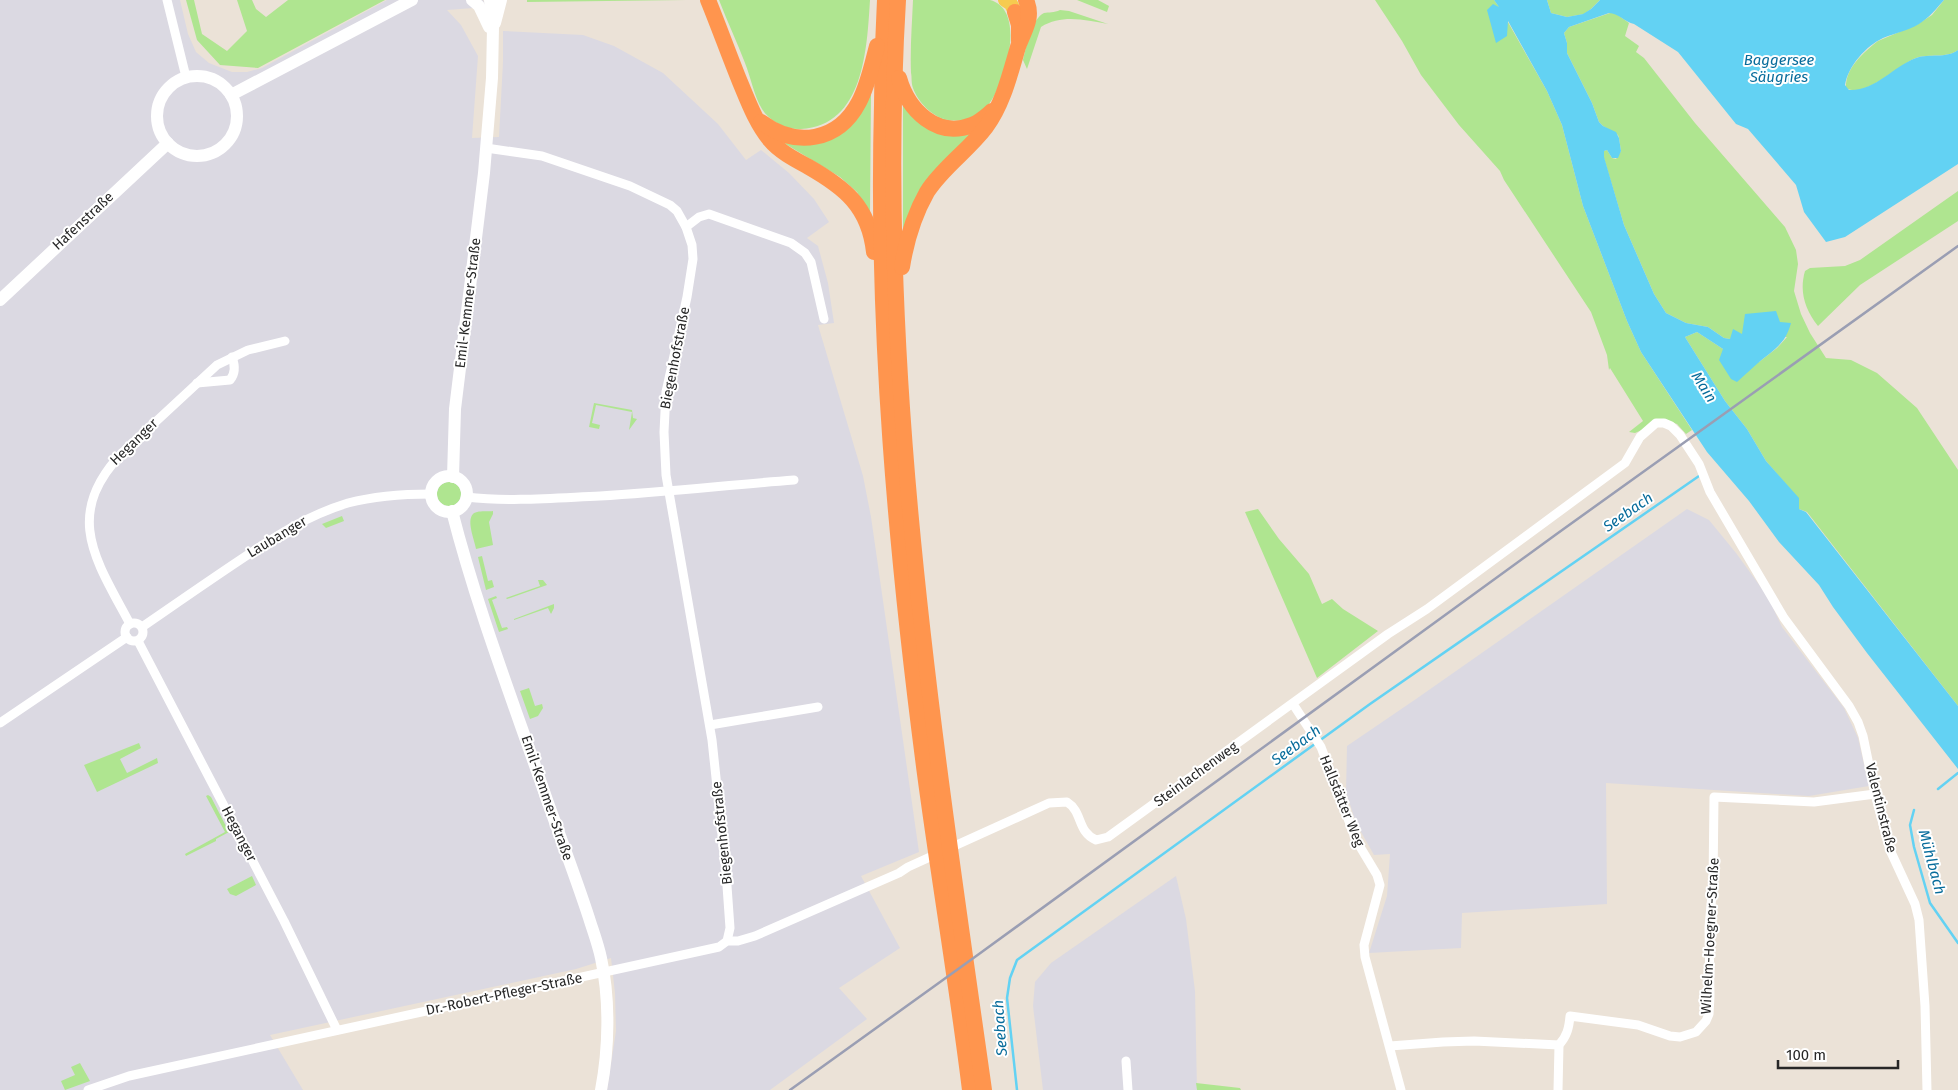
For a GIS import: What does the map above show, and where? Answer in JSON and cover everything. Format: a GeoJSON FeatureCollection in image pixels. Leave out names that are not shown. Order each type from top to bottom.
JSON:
{"type":"FeatureCollection","features":[{"type":"Feature","properties":{"kind":"highway"},"geometry":{"type":"LineString","coordinates":[[708,0],[748,100],[770,140],[781,151],[838,185],[849,194],[862,211],[868,226],[890,306]]}},
{"type":"Feature","properties":{"kind":"highway"},"geometry":{"type":"LineString","coordinates":[[885,0],[880,163],[890,306],[914,557],[984,1090]]}},
{"type":"Feature","properties":{"kind":"highway"},"geometry":{"type":"LineString","coordinates":[[898,0],[895,67],[889,422],[903,583],[925,775],[970,1090]]}},
{"type":"Feature","properties":{"kind":"highway"},"geometry":{"type":"LineString","coordinates":[[890,306],[905,249],[919,207],[928,191],[940,176],[986,127],[1006,87],[1019,45],[1016,4]]}},
{"type":"Feature","properties":{"kind":"highway"},"geometry":{"type":"LineString","coordinates":[[757,119],[779,134],[802,139],[827,133],[838,127],[854,109],[865,88],[884,19]]}},
{"type":"Feature","properties":{"kind":"highway"},"geometry":{"type":"LineString","coordinates":[[895,67],[908,102],[917,112],[932,123],[952,128],[966,127],[978,122],[997,106]]}},
{"type":"Feature","properties":{"kind":"street"},"geometry":{"type":"LineString","coordinates":[[167,0],[186,77]]}},
{"type":"Feature","properties":{"kind":"street"},"geometry":{"type":"LineString","coordinates":[[231,96],[412,0]]}},
{"type":"Feature","properties":{"kind":"street"},"geometry":{"type":"LineString","coordinates":[[472,0],[479,6],[493,32]]}},
{"type":"Feature","properties":{"kind":"street"},"geometry":{"type":"LineString","coordinates":[[490,0],[493,32]]}},
{"type":"Feature","properties":{"kind":"street"},"geometry":{"type":"LineString","coordinates":[[493,32],[501,0]]}},
{"type":"Feature","properties":{"kind":"street","name":"Emil-Kemmer-Straße"},"geometry":{"type":"LineString","coordinates":[[453,477],[455,409],[488,130],[493,32]]}},
{"type":"Feature","properties":{"kind":"street"},"geometry":{"type":"LineString","coordinates":[[196,76],[211,79],[225,87],[231,96],[236,106],[234,129],[229,139],[221,147],[205,154],[188,155],[168,144],[161,134],[157,111],[160,100],[166,90],[175,82],[186,77],[196,76]]}},
{"type":"Feature","properties":{"kind":"street","name":"Hafenstraße"},"geometry":{"type":"LineString","coordinates":[[0,300],[168,144]]}},
{"type":"Feature","properties":{"kind":"street","name":"Biegenhofstraße"},"geometry":{"type":"LineString","coordinates":[[486,148],[542,156],[630,186],[670,205],[677,211],[686,226],[692,245],[692,273],[669,376],[664,418],[664,442],[669,491],[710,725],[726,872],[730,928],[727,941]]}},
{"type":"Feature","properties":{"kind":"street"},"geometry":{"type":"LineString","coordinates":[[686,226],[699,217],[709,214],[791,243],[811,262],[824,319]]}},
{"type":"Feature","properties":{"kind":"street","name":"Heganger"},"geometry":{"type":"LineString","coordinates":[[130,624],[93,550],[89,521],[94,493],[110,465],[217,365],[248,350],[285,341]]}},
{"type":"Feature","properties":{"kind":"street"},"geometry":{"type":"LineString","coordinates":[[197,383],[230,380],[234,376],[235,365],[232,357]]}},
{"type":"Feature","properties":{"kind":"street","name":"Valentinstraße"},"geometry":{"type":"LineString","coordinates":[[1293,704],[1388,634],[1427,610],[1626,463],[1640,437],[1656,423],[1664,423],[1671,426],[1680,435],[1698,464],[1710,492],[1784,618],[1845,701],[1858,722],[1890,850],[1915,904],[1919,920],[1925,1006],[1927,1090]]}},
{"type":"Feature","properties":{"kind":"street"},"geometry":{"type":"LineString","coordinates":[[445,477],[453,477],[464,484],[466,497],[461,506],[452,511],[439,509],[432,500],[433,487],[437,481],[445,477]]}},
{"type":"Feature","properties":{"kind":"street"},"geometry":{"type":"LineString","coordinates":[[466,497],[521,500],[669,491],[794,480]]}},
{"type":"Feature","properties":{"kind":"street","name":"Laubanger"},"geometry":{"type":"LineString","coordinates":[[142,627],[264,544],[302,521],[359,501],[394,495],[431,494]]}},
{"type":"Feature","properties":{"kind":"street","name":"Emil-Kemmer-Straße"},"geometry":{"type":"LineString","coordinates":[[452,511],[490,638],[583,900],[601,958],[607,1015],[606,1057],[601,1090]]}},
{"type":"Feature","properties":{"kind":"street"},"geometry":{"type":"LineString","coordinates":[[135,623],[142,627],[143,633],[138,641],[133,641],[127,637],[126,629],[130,624],[135,623]]}},
{"type":"Feature","properties":{"kind":"street"},"geometry":{"type":"LineString","coordinates":[[0,724],[127,637]]}},
{"type":"Feature","properties":{"kind":"street","name":"Heganger"},"geometry":{"type":"LineString","coordinates":[[138,641],[280,914],[337,1030]]}},
{"type":"Feature","properties":{"kind":"street","name":"Hallstätter Weg"},"geometry":{"type":"LineString","coordinates":[[1293,704],[1321,747],[1356,840],[1374,867],[1380,885],[1364,945],[1367,967],[1401,1090]]}},
{"type":"Feature","properties":{"kind":"street","name":"Steinlachenweg"},"geometry":{"type":"LineString","coordinates":[[1096,840],[1114,833],[1293,704]]}},
{"type":"Feature","properties":{"kind":"street"},"geometry":{"type":"LineString","coordinates":[[710,725],[818,707]]}},
{"type":"Feature","properties":{"kind":"street","name":"Wilhelm-Hoegner-Straße"},"geometry":{"type":"LineString","coordinates":[[1559,1045],[1564,1040],[1568,1030],[1570,1016],[1638,1025],[1670,1036],[1680,1037],[1696,1032],[1706,1022],[1709,1014],[1710,996],[1709,928],[1713,884],[1714,797],[1814,802],[1876,794]]}},
{"type":"Feature","properties":{"kind":"street","name":"Dr.-Robert-Pfleger-Straße"},"geometry":{"type":"LineString","coordinates":[[88,1090],[129,1076],[719,947],[727,941],[738,941],[755,936],[899,873],[908,867],[1049,803],[1062,801],[1072,804],[1084,832],[1096,840]]}},
{"type":"Feature","properties":{"kind":"street"},"geometry":{"type":"LineString","coordinates":[[1390,1046],[1467,1041],[1559,1045],[1558,1090]]}},
{"type":"Feature","properties":{"kind":"street"},"geometry":{"type":"LineString","coordinates":[[1126,1061],[1128,1090]]}},
{"type":"Feature","properties":{"kind":"shaded area"},"geometry":{"type":"Polygon","coordinates":[[[0,0],[180,0],[188,34],[196,52],[209,63],[232,72],[247,72],[262,68],[387,0],[483,0],[487,7],[447,10],[461,25],[478,56],[472,138],[499,137],[503,31],[583,35],[614,46],[663,73],[718,124],[746,160],[761,150],[789,173],[814,199],[829,222],[807,238],[818,246],[828,283],[834,323],[818,325],[863,476],[871,517],[919,852],[861,876],[900,948],[839,988],[867,1019],[770,1090],[607,1090],[616,1031],[615,993],[611,958],[576,969],[270,1035],[303,1090],[0,1090],[0,0]]]}},
{"type":"Feature","properties":{"kind":"shaded area"},"geometry":{"type":"Polygon","coordinates":[[[1687,509],[1709,520],[1736,553],[1768,597],[1782,627],[1844,708],[1858,738],[1869,786],[1809,796],[1606,783],[1607,904],[1462,913],[1461,948],[1369,953],[1387,896],[1390,854],[1374,855],[1356,823],[1346,792],[1347,746],[1687,509]]]}},
{"type":"Feature","properties":{"kind":"shaded area"},"geometry":{"type":"Polygon","coordinates":[[[1176,876],[1186,919],[1195,991],[1197,1090],[1043,1090],[1033,1006],[1035,982],[1051,963],[1176,876]]]}},
{"type":"Feature","properties":{"kind":"green space"},"geometry":{"type":"Polygon","coordinates":[[[186,0],[194,0],[202,34],[227,51],[247,31],[237,0],[252,0],[256,9],[266,17],[288,0],[385,0],[258,68],[220,65],[197,40],[186,0]]]}},
{"type":"Feature","properties":{"kind":"green space"},"geometry":{"type":"Polygon","coordinates":[[[527,0],[686,0],[527,2],[527,0]]]}},
{"type":"Feature","properties":{"kind":"green space"},"geometry":{"type":"Polygon","coordinates":[[[719,0],[870,0],[867,40],[863,61],[858,81],[850,100],[838,114],[822,125],[796,129],[785,127],[770,118],[765,114],[757,98],[719,0]]]}},
{"type":"Feature","properties":{"kind":"green space"},"geometry":{"type":"Polygon","coordinates":[[[913,0],[990,0],[1002,7],[1008,19],[1010,35],[1005,70],[991,101],[983,111],[975,116],[957,121],[936,116],[926,108],[915,93],[912,84],[911,64],[913,0]]]}},
{"type":"Feature","properties":{"kind":"green space"},"geometry":{"type":"Polygon","coordinates":[[[1077,0],[1098,0],[1109,6],[1107,12],[1077,0]]]}},
{"type":"Feature","properties":{"kind":"green space"},"geometry":{"type":"Polygon","coordinates":[[[1375,0],[1494,0],[1500,8],[1547,91],[1562,125],[1583,206],[1627,321],[1641,352],[1692,430],[1686,434],[1677,424],[1664,420],[1635,433],[1629,432],[1643,421],[1610,368],[1609,370],[1607,355],[1591,312],[1504,180],[1500,171],[1459,125],[1421,75],[1402,41],[1375,0]]]}},
{"type":"Feature","properties":{"kind":"green space"},"geometry":{"type":"Polygon","coordinates":[[[1547,0],[1600,0],[1584,14],[1567,17],[1551,13],[1547,0]]]}},
{"type":"Feature","properties":{"kind":"green space"},"geometry":{"type":"Polygon","coordinates":[[[1944,0],[1958,0],[1958,50],[1943,55],[1916,58],[1881,80],[1862,89],[1846,88],[1852,67],[1867,50],[1878,41],[1918,24],[1932,15],[1944,0]]]}},
{"type":"Feature","properties":{"kind":"green space"},"geometry":{"type":"Polygon","coordinates":[[[1060,10],[1069,11],[1108,24],[1065,19],[1057,20],[1041,27],[1027,69],[1023,60],[1030,34],[1036,21],[1044,13],[1060,10]]]}},
{"type":"Feature","properties":{"kind":"green space"},"geometry":{"type":"Polygon","coordinates":[[[1615,13],[1629,23],[1625,36],[1639,46],[1636,52],[1644,58],[1695,123],[1785,227],[1796,250],[1798,264],[1794,291],[1801,314],[1810,333],[1826,358],[1851,360],[1877,373],[1917,408],[1958,470],[1958,706],[1807,512],[1799,509],[1798,498],[1766,461],[1747,429],[1725,401],[1685,337],[1697,332],[1723,349],[1759,362],[1777,348],[1787,337],[1742,334],[1730,339],[1724,338],[1708,327],[1686,323],[1666,313],[1654,294],[1624,225],[1603,155],[1604,151],[1607,150],[1612,158],[1616,159],[1621,151],[1618,135],[1599,122],[1592,103],[1567,53],[1564,33],[1569,27],[1615,13]]]}},
{"type":"Feature","properties":{"kind":"green space"},"geometry":{"type":"Polygon","coordinates":[[[871,94],[870,213],[857,192],[840,177],[779,140],[805,145],[871,94]]]}},
{"type":"Feature","properties":{"kind":"green space"},"geometry":{"type":"Polygon","coordinates":[[[903,102],[909,108],[974,128],[903,238],[903,102]]]}},
{"type":"Feature","properties":{"kind":"green space"},"geometry":{"type":"Polygon","coordinates":[[[1958,191],[1958,221],[1860,285],[1818,326],[1804,300],[1803,279],[1805,271],[1810,268],[1845,266],[1860,260],[1958,191]]]}},
{"type":"Feature","properties":{"kind":"green space"},"geometry":{"type":"Polygon","coordinates":[[[594,403],[632,410],[633,418],[637,419],[629,430],[632,412],[596,405],[592,423],[600,425],[599,429],[589,427],[594,403]]]}},
{"type":"Feature","properties":{"kind":"green space"},"geometry":{"type":"Polygon","coordinates":[[[449,482],[457,486],[461,494],[457,502],[449,506],[441,502],[437,494],[441,486],[449,482]]]}},
{"type":"Feature","properties":{"kind":"green space"},"geometry":{"type":"Polygon","coordinates":[[[1258,509],[1279,539],[1309,574],[1322,604],[1332,599],[1343,609],[1378,631],[1317,678],[1245,512],[1258,509]]]}},
{"type":"Feature","properties":{"kind":"green space"},"geometry":{"type":"Polygon","coordinates":[[[493,511],[489,522],[493,545],[476,549],[470,521],[471,517],[477,512],[493,511]]]}},
{"type":"Feature","properties":{"kind":"green space"},"geometry":{"type":"Polygon","coordinates":[[[342,516],[344,521],[326,528],[322,524],[342,516]]]}},
{"type":"Feature","properties":{"kind":"green space"},"geometry":{"type":"Polygon","coordinates":[[[482,556],[488,581],[492,580],[494,587],[486,590],[478,557],[482,556]]]}},
{"type":"Feature","properties":{"kind":"green space"},"geometry":{"type":"Polygon","coordinates":[[[538,580],[543,580],[547,585],[506,598],[540,586],[538,580]]]}},
{"type":"Feature","properties":{"kind":"green space"},"geometry":{"type":"Polygon","coordinates":[[[496,596],[497,598],[492,600],[502,628],[507,627],[508,629],[499,632],[488,599],[496,596]]]}},
{"type":"Feature","properties":{"kind":"green space"},"geometry":{"type":"Polygon","coordinates":[[[554,604],[551,614],[548,608],[514,620],[514,619],[554,604]]]}},
{"type":"Feature","properties":{"kind":"green space"},"geometry":{"type":"Polygon","coordinates":[[[529,688],[535,706],[542,704],[543,708],[538,716],[530,719],[520,691],[529,688]]]}},
{"type":"Feature","properties":{"kind":"green space"},"geometry":{"type":"Polygon","coordinates":[[[139,743],[141,748],[120,759],[127,773],[157,758],[158,763],[97,792],[84,765],[139,743]]]}},
{"type":"Feature","properties":{"kind":"green space"},"geometry":{"type":"Polygon","coordinates":[[[206,796],[211,797],[229,832],[216,839],[216,841],[186,856],[185,854],[225,832],[206,796]]]}},
{"type":"Feature","properties":{"kind":"green space"},"geometry":{"type":"Polygon","coordinates":[[[252,876],[256,885],[236,896],[230,894],[227,889],[252,876]]]}},
{"type":"Feature","properties":{"kind":"green space"},"geometry":{"type":"Polygon","coordinates":[[[80,1063],[90,1081],[65,1090],[61,1081],[75,1075],[71,1067],[80,1063]]]}},
{"type":"Feature","properties":{"kind":"green space"},"geometry":{"type":"Polygon","coordinates":[[[1196,1083],[1240,1088],[1241,1090],[1197,1090],[1196,1083]]]}},
{"type":"Feature","properties":{"kind":"water"},"geometry":{"type":"Polygon","coordinates":[[[1494,0],[1547,0],[1551,13],[1567,17],[1583,14],[1600,0],[1944,0],[1930,16],[1919,24],[1883,38],[1864,51],[1850,71],[1845,85],[1849,90],[1867,87],[1916,58],[1943,55],[1958,50],[1958,164],[1845,237],[1826,242],[1804,212],[1796,185],[1748,129],[1736,124],[1678,52],[1634,24],[1612,13],[1569,27],[1564,33],[1567,53],[1592,103],[1599,122],[1616,132],[1619,138],[1621,151],[1618,158],[1612,158],[1607,150],[1604,151],[1604,157],[1624,225],[1654,294],[1666,313],[1686,323],[1708,327],[1724,338],[1730,339],[1733,329],[1742,334],[1745,314],[1776,311],[1780,322],[1791,323],[1782,342],[1737,382],[1731,379],[1719,360],[1723,349],[1697,332],[1685,337],[1725,401],[1747,429],[1766,461],[1799,498],[1799,509],[1806,512],[1958,706],[1958,769],[1867,653],[1819,585],[1779,542],[1749,501],[1707,452],[1641,352],[1627,321],[1583,206],[1562,125],[1547,91],[1508,21],[1507,36],[1496,43],[1487,10],[1493,4],[1499,7],[1494,0]]]}},
{"type":"Feature","properties":{"kind":"waterway","name":"Seebach"},"geometry":{"type":"LineString","coordinates":[[1017,1090],[1007,998],[1010,978],[1017,960],[1370,704],[1699,476]]}},
{"type":"Feature","properties":{"kind":"waterway","name":"Mühlbach"},"geometry":{"type":"LineString","coordinates":[[1938,789],[1958,773]]}},
{"type":"Feature","properties":{"kind":"waterway","name":"Mühlbach"},"geometry":{"type":"LineString","coordinates":[[1914,810],[1910,825],[1914,847],[1930,903],[1958,943]]}},
{"type":"Feature","properties":{"kind":"railway"},"geometry":{"type":"LineString","coordinates":[[790,1090],[1558,533],[1958,246]]}},
{"type":"Feature","properties":{"kind":"water label","name":"Baggersee Säugries"},"geometry":{"type":"Point","coordinates":[1779,68]}},
{"type":"Feature","properties":{"kind":"water label","name":"Main"},"geometry":{"type":"Point","coordinates":[1704,387]}}]}
